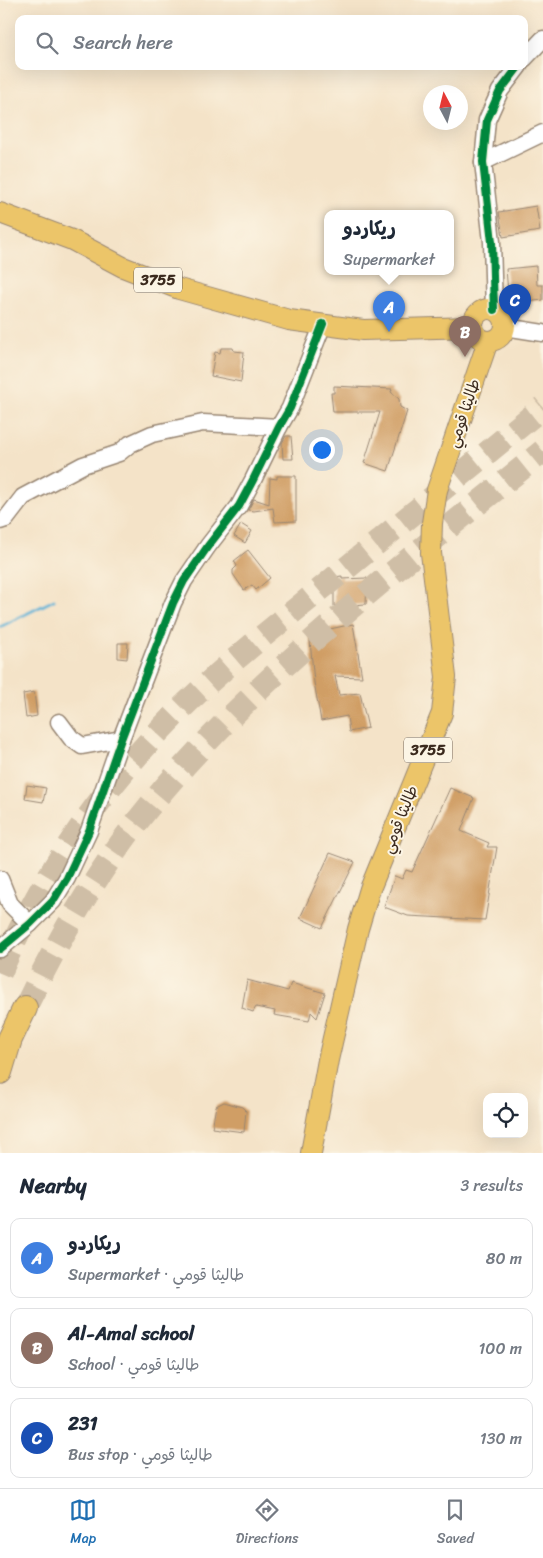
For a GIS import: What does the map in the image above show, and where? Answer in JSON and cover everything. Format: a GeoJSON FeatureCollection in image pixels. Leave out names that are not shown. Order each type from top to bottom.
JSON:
{"type":"FeatureCollection","features":[{"type":"Feature","properties":{"kind":"highway"},"geometry":{"type":"LineString","coordinates":[[0,1072],[10,1039],[25,1008]]}},
{"type":"Feature","properties":{"kind":"main road","name":"3755"},"geometry":{"type":"LineString","coordinates":[[0,213],[72,240],[123,267],[179,289],[289,320],[362,330],[473,327]]}},
{"type":"Feature","properties":{"kind":"main road"},"geometry":{"type":"LineString","coordinates":[[494,310],[502,314],[505,327],[501,336],[488,341],[478,337],[473,327],[474,319],[480,312],[494,310]]}},
{"type":"Feature","properties":{"kind":"main road","name":"طاليثا قومي"},"geometry":{"type":"LineString","coordinates":[[311,1153],[328,1060],[358,928],[370,889],[442,713],[446,677],[431,553],[432,523],[437,490],[488,341]]}},
{"type":"Feature","properties":{"kind":"street"},"geometry":{"type":"LineString","coordinates":[[494,310],[492,242],[483,162],[487,120],[500,91],[516,70]]}},
{"type":"Feature","properties":{"kind":"street"},"geometry":{"type":"LineString","coordinates":[[483,162],[543,133]]}},
{"type":"Feature","properties":{"kind":"street"},"geometry":{"type":"LineString","coordinates":[[0,949],[30,924],[53,901],[68,878],[89,831],[121,739],[184,581],[239,506],[290,408],[323,324]]}},
{"type":"Feature","properties":{"kind":"street"},"geometry":{"type":"LineString","coordinates":[[505,327],[543,334]]}},
{"type":"Feature","properties":{"kind":"street"},"geometry":{"type":"LineString","coordinates":[[0,521],[6,519],[24,497],[83,465],[119,453],[130,444],[152,434],[203,423],[279,426]]}},
{"type":"Feature","properties":{"kind":"street"},"geometry":{"type":"LineString","coordinates":[[59,722],[71,738],[82,746],[121,739]]}},
{"type":"Feature","properties":{"kind":"street"},"geometry":{"type":"LineString","coordinates":[[0,879],[10,904],[30,924]]}},
{"type":"Feature","properties":{"kind":"building"},"geometry":{"type":"Polygon","coordinates":[[[536,206],[540,231],[503,237],[499,212],[536,206]]]}},
{"type":"Feature","properties":{"kind":"building"},"geometry":{"type":"Polygon","coordinates":[[[536,266],[537,285],[543,285],[543,300],[509,304],[506,269],[536,266]]]}},
{"type":"Feature","properties":{"kind":"building"},"geometry":{"type":"Polygon","coordinates":[[[221,348],[233,348],[234,351],[244,352],[241,382],[211,376],[215,352],[220,353],[221,348]]]}},
{"type":"Feature","properties":{"kind":"building"},"geometry":{"type":"Polygon","coordinates":[[[334,386],[392,389],[391,392],[399,399],[400,407],[407,411],[388,471],[364,463],[380,412],[333,412],[331,393],[334,393],[334,386]]]}},
{"type":"Feature","properties":{"kind":"building"},"geometry":{"type":"Polygon","coordinates":[[[286,436],[291,436],[293,459],[283,459],[282,443],[286,436]]]}},
{"type":"Feature","properties":{"kind":"building"},"geometry":{"type":"Polygon","coordinates":[[[277,476],[296,476],[296,521],[275,522],[273,508],[248,510],[254,499],[269,504],[270,478],[277,479],[277,476]]]}},
{"type":"Feature","properties":{"kind":"building"},"geometry":{"type":"Polygon","coordinates":[[[241,524],[252,531],[245,543],[234,536],[241,524]]]}},
{"type":"Feature","properties":{"kind":"building"},"geometry":{"type":"Polygon","coordinates":[[[248,550],[270,578],[256,590],[252,585],[244,590],[233,574],[233,570],[237,566],[234,561],[248,550]]]}},
{"type":"Feature","properties":{"kind":"building"},"geometry":{"type":"Polygon","coordinates":[[[342,576],[342,579],[367,578],[366,604],[334,606],[334,577],[342,576]]]}},
{"type":"Feature","properties":{"kind":"building"},"geometry":{"type":"Polygon","coordinates":[[[353,624],[362,677],[335,676],[339,695],[360,693],[368,728],[349,732],[347,716],[321,721],[314,682],[309,630],[330,629],[353,624]]]}},
{"type":"Feature","properties":{"kind":"building"},"geometry":{"type":"Polygon","coordinates":[[[118,643],[128,643],[127,659],[118,658],[118,643]]]}},
{"type":"Feature","properties":{"kind":"building"},"geometry":{"type":"Polygon","coordinates":[[[34,692],[37,716],[26,718],[23,694],[34,692]]]}},
{"type":"Feature","properties":{"kind":"building"},"geometry":{"type":"Polygon","coordinates":[[[27,785],[46,788],[43,802],[25,799],[27,785]]]}},
{"type":"Feature","properties":{"kind":"building"},"geometry":{"type":"Polygon","coordinates":[[[450,788],[474,798],[461,831],[489,843],[487,847],[497,847],[485,920],[408,916],[384,907],[395,876],[402,879],[406,870],[412,872],[450,788]]]}},
{"type":"Feature","properties":{"kind":"building"},"geometry":{"type":"Polygon","coordinates":[[[330,853],[355,862],[322,928],[300,918],[330,853]]]}},
{"type":"Feature","properties":{"kind":"building"},"geometry":{"type":"Polygon","coordinates":[[[247,980],[288,991],[291,983],[325,993],[317,1018],[311,1012],[309,1021],[274,1015],[275,1011],[256,1007],[253,1012],[242,1008],[247,980]]]}},
{"type":"Feature","properties":{"kind":"building"},"geometry":{"type":"Polygon","coordinates":[[[224,1102],[242,1107],[246,1111],[244,1132],[212,1128],[216,1106],[224,1102]]]}},
{"type":"Feature","properties":{"kind":"waterway"},"geometry":{"type":"LineString","coordinates":[[0,627],[54,600]]}},
{"type":"Feature","properties":{"kind":"tunnel"},"geometry":{"type":"LineString","coordinates":[[0,973],[32,906],[70,843],[113,784],[181,708],[242,653],[543,407]]}},
{"type":"Feature","properties":{"kind":"tunnel"},"geometry":{"type":"LineString","coordinates":[[25,1008],[66,930],[113,855],[148,808],[192,758],[238,710],[337,620],[543,451]]}},
{"type":"Feature","properties":{"kind":"cycle path"},"geometry":{"type":"LineString","coordinates":[[494,310],[492,242],[483,162],[487,120],[500,91],[516,70]]}},
{"type":"Feature","properties":{"kind":"cycle path"},"geometry":{"type":"LineString","coordinates":[[0,949],[30,924],[53,901],[67,878],[89,831],[121,739],[173,603],[184,581],[239,506],[253,480],[290,408],[323,324]]}},
{"type":"Feature","properties":{"kind":"place","name":"231"},"geometry":{"type":"Point","coordinates":[515,325]}},
{"type":"Feature","properties":{"kind":"place","name":"ريكاردو"},"geometry":{"type":"Point","coordinates":[389,332]}},
{"type":"Feature","properties":{"kind":"place","name":"Al-Amal school"},"geometry":{"type":"Point","coordinates":[465,357]}}]}
